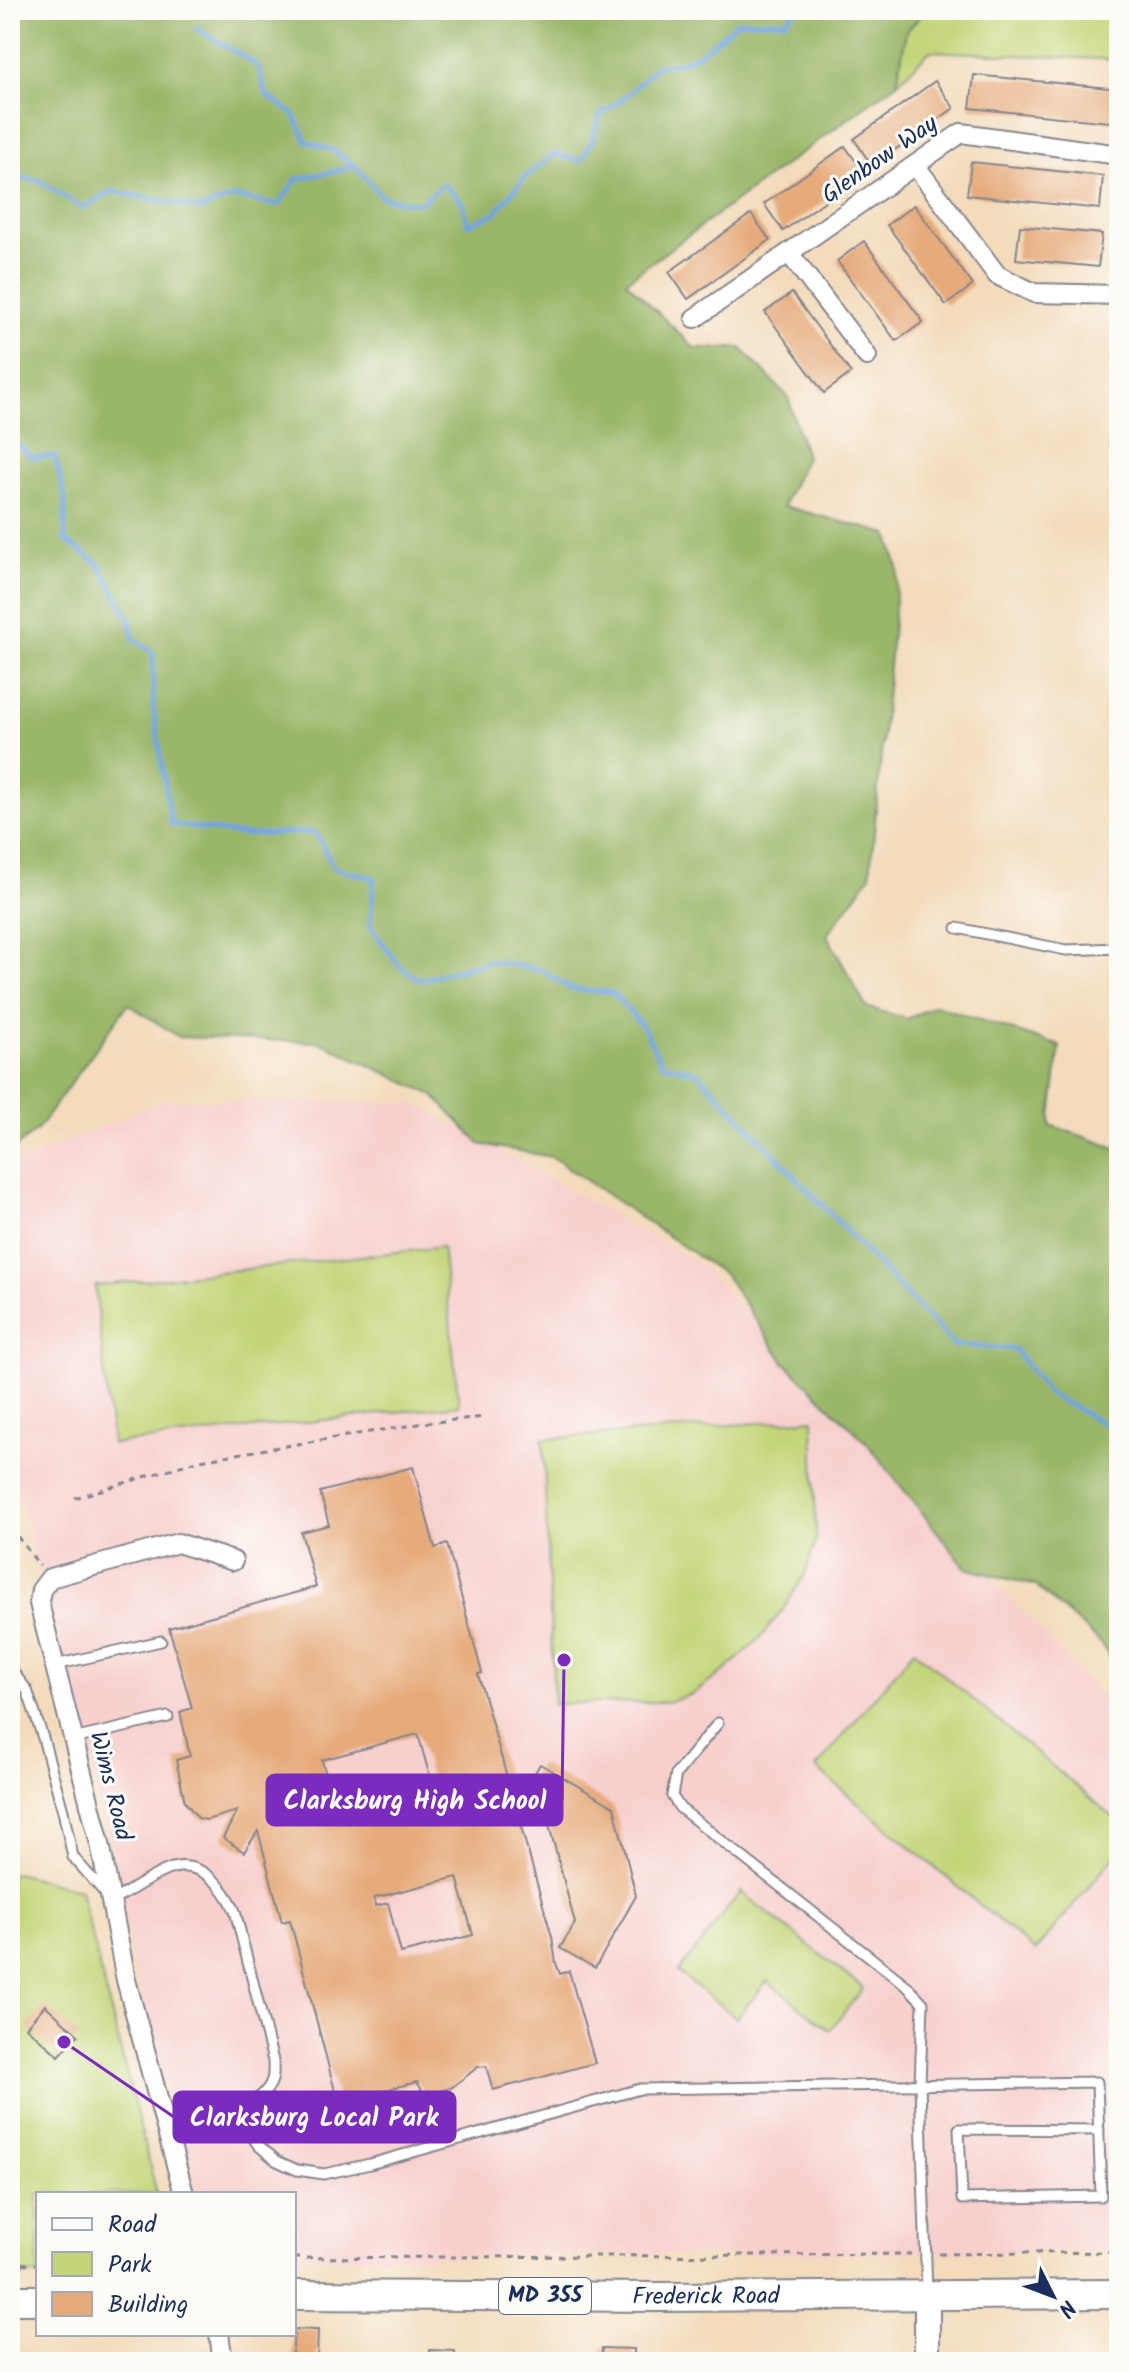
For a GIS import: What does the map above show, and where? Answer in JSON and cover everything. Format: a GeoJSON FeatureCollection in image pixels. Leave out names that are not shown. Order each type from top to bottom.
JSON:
{"type":"FeatureCollection","features":[{"type":"Feature","properties":{"kind":"main road","name":"Frederick Road"},"geometry":{"type":"LineString","coordinates":[[296,2295],[1119,2294]]}},
{"type":"Feature","properties":{"kind":"main road"},"geometry":{"type":"LineString","coordinates":[[10,2300],[36,2300]]}},
{"type":"Feature","properties":{"kind":"street","name":"Glenbow Way"},"geometry":{"type":"LineString","coordinates":[[695,318],[961,133],[1119,155]]}},
{"type":"Feature","properties":{"kind":"street"},"geometry":{"type":"LineString","coordinates":[[915,165],[997,275],[1034,293],[1119,295]]}},
{"type":"Feature","properties":{"kind":"street"},"geometry":{"type":"LineString","coordinates":[[789,253],[867,356]]}},
{"type":"Feature","properties":{"kind":"street"},"geometry":{"type":"LineString","coordinates":[[1119,415],[1119,442]]}},
{"type":"Feature","properties":{"kind":"street"},"geometry":{"type":"LineString","coordinates":[[50,1578],[178,1543],[233,1561]]}},
{"type":"Feature","properties":{"kind":"street","name":"Wims Road"},"geometry":{"type":"LineString","coordinates":[[50,1578],[41,1590],[39,1603],[112,1901],[126,1980],[183,2192]]}},
{"type":"Feature","properties":{"kind":"street"},"geometry":{"type":"LineString","coordinates":[[927,2296],[927,2362]]}},
{"type":"Feature","properties":{"kind":"street"},"geometry":{"type":"LineString","coordinates":[[219,2336],[223,2362]]}},
{"type":"Feature","properties":{"kind":"lane"},"geometry":{"type":"LineString","coordinates":[[1119,875],[1119,896]]}},
{"type":"Feature","properties":{"kind":"lane"},"geometry":{"type":"LineString","coordinates":[[957,928],[1066,950],[1119,948]]}},
{"type":"Feature","properties":{"kind":"lane"},"geometry":{"type":"LineString","coordinates":[[55,1665],[161,1641]]}},
{"type":"Feature","properties":{"kind":"lane"},"geometry":{"type":"LineString","coordinates":[[12,1671],[27,1690],[43,1738],[73,1857],[112,1901],[169,1868],[193,1869],[213,1878],[228,1894],[235,1911],[273,2061],[273,2077],[268,2088],[257,2099],[235,2110],[167,2127]]}},
{"type":"Feature","properties":{"kind":"lane"},"geometry":{"type":"LineString","coordinates":[[73,1739],[168,1717]]}},
{"type":"Feature","properties":{"kind":"lane"},"geometry":{"type":"LineString","coordinates":[[718,1723],[676,1774],[672,1796],[680,1808],[916,1993],[923,2003],[920,2084],[927,2296]]}},
{"type":"Feature","properties":{"kind":"lane"},"geometry":{"type":"LineString","coordinates":[[235,2110],[258,2145],[277,2161],[297,2170],[324,2174],[640,2089],[1097,2082],[1099,2130],[1101,2196],[962,2199],[959,2129],[1099,2130]]}},
{"type":"Feature","properties":{"kind":"path"},"geometry":{"type":"LineString","coordinates":[[75,1498],[200,1460],[425,1423],[484,1417]]}},
{"type":"Feature","properties":{"kind":"path"},"geometry":{"type":"LineString","coordinates":[[10,1527],[50,1578]]}},
{"type":"Feature","properties":{"kind":"path"},"geometry":{"type":"LineString","coordinates":[[296,2258],[1119,2252]]}},
{"type":"Feature","properties":{"kind":"path"},"geometry":{"type":"LineString","coordinates":[[10,2263],[36,2264]]}},
{"type":"Feature","properties":{"kind":"shaded area"},"geometry":{"type":"Polygon","coordinates":[[[166,1099],[416,1103],[701,1265],[1119,1716],[1119,2251],[296,2258],[296,2192],[193,2192],[131,1957],[112,1848],[10,1462],[10,1175],[16,1163],[166,1099]]]}},
{"type":"Feature","properties":{"kind":"green space"},"geometry":{"type":"Polygon","coordinates":[[[10,10],[925,10],[906,32],[897,83],[626,281],[694,348],[741,348],[788,397],[806,457],[783,506],[888,534],[898,568],[870,876],[827,935],[866,1007],[907,1019],[935,1005],[1060,1046],[1050,1125],[1119,1149],[1119,1677],[1102,1644],[1036,1586],[966,1568],[866,1442],[784,1362],[725,1275],[552,1157],[480,1144],[433,1095],[320,1042],[179,1037],[128,1004],[37,1130],[10,1152],[10,10]]]}},
{"type":"Feature","properties":{"kind":"green space"},"geometry":{"type":"Polygon","coordinates":[[[925,10],[1119,10],[1119,60],[930,51],[897,83],[906,32],[925,10]]]}},
{"type":"Feature","properties":{"kind":"green space"},"geometry":{"type":"Polygon","coordinates":[[[442,1247],[459,1405],[112,1444],[95,1286],[442,1247]]]}},
{"type":"Feature","properties":{"kind":"green space"},"geometry":{"type":"Polygon","coordinates":[[[813,1419],[816,1540],[805,1574],[782,1611],[760,1638],[727,1669],[693,1694],[666,1702],[554,1704],[543,1439],[813,1419]]]}},
{"type":"Feature","properties":{"kind":"green space"},"geometry":{"type":"Polygon","coordinates":[[[914,1650],[1119,1822],[1119,1851],[1035,1951],[816,1768],[914,1650]]]}},
{"type":"Feature","properties":{"kind":"green space"},"geometry":{"type":"Polygon","coordinates":[[[10,1874],[80,1890],[156,2192],[36,2192],[36,2275],[10,2276],[10,1874]]]}},
{"type":"Feature","properties":{"kind":"green space"},"geometry":{"type":"Polygon","coordinates":[[[741,1892],[863,1988],[830,2030],[767,1981],[737,2018],[678,1972],[741,1892]]]}},
{"type":"Feature","properties":{"kind":"building"},"geometry":{"type":"Polygon","coordinates":[[[974,75],[1119,89],[1119,123],[970,108],[974,75]]]}},
{"type":"Feature","properties":{"kind":"building"},"geometry":{"type":"Polygon","coordinates":[[[935,81],[954,108],[872,166],[854,139],[935,81]]]}},
{"type":"Feature","properties":{"kind":"building"},"geometry":{"type":"Polygon","coordinates":[[[845,146],[864,173],[783,231],[764,204],[845,146]]]}},
{"type":"Feature","properties":{"kind":"building"},"geometry":{"type":"Polygon","coordinates":[[[971,162],[1103,176],[1100,209],[967,195],[971,162]]]}},
{"type":"Feature","properties":{"kind":"building"},"geometry":{"type":"Polygon","coordinates":[[[914,205],[973,285],[946,305],[887,225],[914,205]]]}},
{"type":"Feature","properties":{"kind":"building"},"geometry":{"type":"Polygon","coordinates":[[[751,214],[770,240],[688,299],[669,272],[751,214]]]}},
{"type":"Feature","properties":{"kind":"building"},"geometry":{"type":"Polygon","coordinates":[[[1020,226],[1102,234],[1098,267],[1016,259],[1020,226]]]}},
{"type":"Feature","properties":{"kind":"building"},"geometry":{"type":"Polygon","coordinates":[[[864,241],[923,322],[896,341],[837,261],[864,241]]]}},
{"type":"Feature","properties":{"kind":"building"},"geometry":{"type":"Polygon","coordinates":[[[792,293],[851,373],[824,393],[765,312],[792,293]]]}},
{"type":"Feature","properties":{"kind":"building"},"geometry":{"type":"Polygon","coordinates":[[[413,1467],[435,1548],[447,1544],[482,1673],[478,1674],[552,1937],[556,1963],[560,1974],[569,1971],[595,2063],[493,2090],[486,2066],[478,2067],[451,2088],[425,2095],[417,2082],[376,2092],[386,2130],[345,2142],[341,2126],[344,2125],[290,1920],[282,1922],[258,1831],[244,1852],[223,1838],[237,1811],[206,1820],[198,1818],[185,1802],[176,1760],[190,1756],[180,1712],[192,1708],[169,1628],[316,1587],[301,1532],[329,1525],[320,1492],[413,1467]],[[418,1734],[322,1760],[335,1808],[431,1781],[418,1734]],[[457,1877],[374,1898],[375,1906],[388,1903],[401,1953],[473,1935],[457,1877]]]}},
{"type":"Feature","properties":{"kind":"building"},"geometry":{"type":"Polygon","coordinates":[[[540,1764],[614,1807],[636,1896],[595,1968],[560,1948],[575,1923],[546,1814],[520,1798],[540,1764]]]}},
{"type":"Feature","properties":{"kind":"building"},"geometry":{"type":"Polygon","coordinates":[[[45,2005],[78,2035],[59,2056],[26,2027],[45,2005]]]}},
{"type":"Feature","properties":{"kind":"building"},"geometry":{"type":"Polygon","coordinates":[[[296,2329],[318,2330],[317,2362],[292,2362],[296,2329]]]}},
{"type":"Feature","properties":{"kind":"building"},"geometry":{"type":"Polygon","coordinates":[[[602,2348],[634,2349],[634,2362],[601,2362],[602,2348]]]}},
{"type":"Feature","properties":{"kind":"building"},"geometry":{"type":"Polygon","coordinates":[[[430,2350],[455,2351],[455,2362],[430,2362],[430,2350]]]}},
{"type":"Feature","properties":{"kind":"waterway"},"geometry":{"type":"LineString","coordinates":[[196,28],[257,65],[267,96],[294,114],[306,141],[333,150],[356,167],[381,196],[420,203],[444,184],[463,203],[468,225],[495,213],[524,178],[554,154],[581,161],[592,141],[600,115],[625,97],[658,65],[693,57],[738,21],[785,21],[796,10]]}},
{"type":"Feature","properties":{"kind":"waterway"},"geometry":{"type":"LineString","coordinates":[[10,177],[38,180],[82,208],[112,191],[201,209],[234,197],[278,205],[297,179],[355,167]]}},
{"type":"Feature","properties":{"kind":"waterway"},"geometry":{"type":"LineString","coordinates":[[10,438],[33,458],[55,456],[65,499],[65,540],[99,564],[129,618],[134,639],[153,653],[153,706],[171,824],[245,835],[315,832],[334,868],[374,878],[370,926],[400,967],[420,980],[490,961],[541,970],[571,989],[613,993],[644,1028],[662,1064],[697,1072],[954,1345],[1014,1349],[1049,1394],[1119,1432]]}},
{"type":"Feature","properties":{"kind":"place","name":"Clarksburg High School"},"geometry":{"type":"Point","coordinates":[564,1660]}},
{"type":"Feature","properties":{"kind":"place","name":"Clarksburg Local Park"},"geometry":{"type":"Point","coordinates":[64,2042]}}]}
